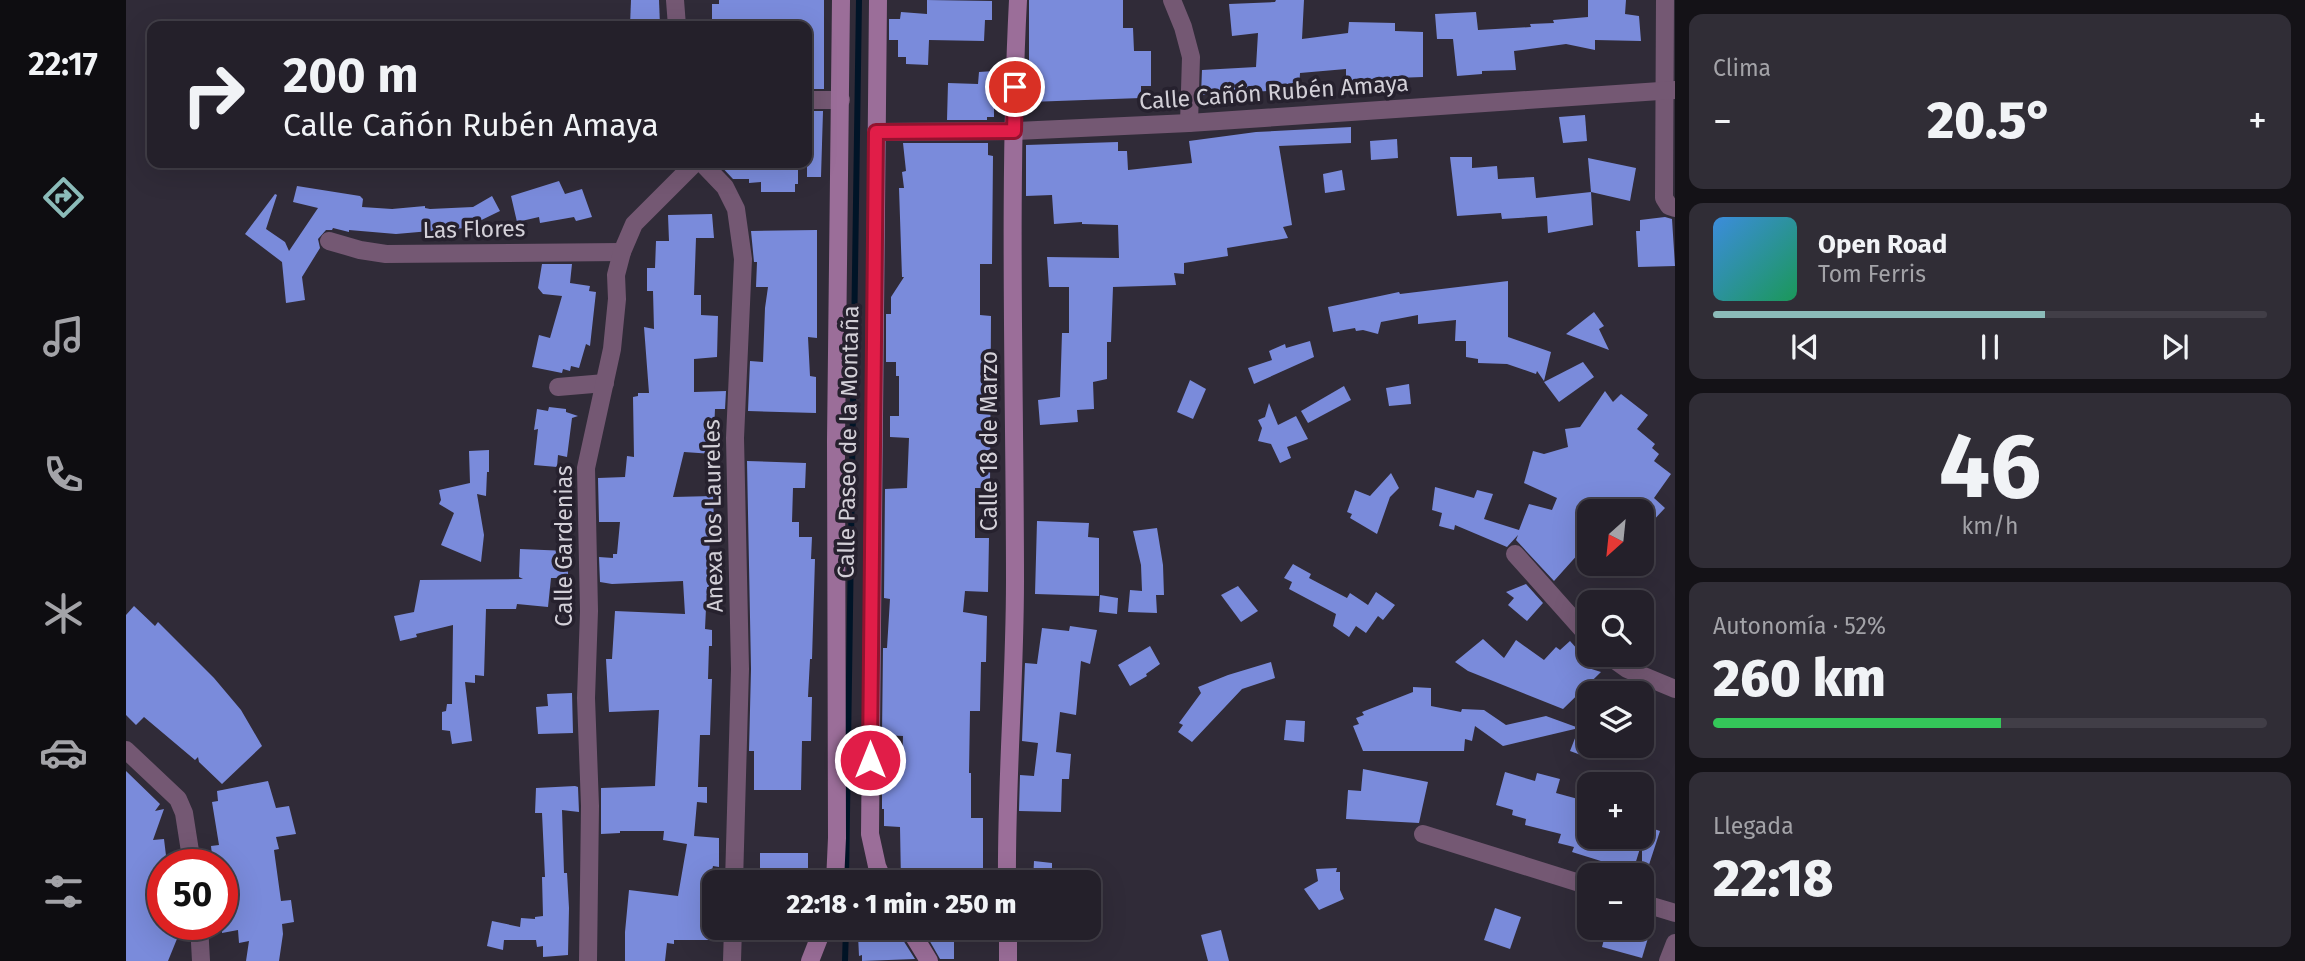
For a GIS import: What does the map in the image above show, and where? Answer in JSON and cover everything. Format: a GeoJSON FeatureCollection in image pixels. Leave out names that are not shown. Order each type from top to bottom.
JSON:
{"type":"FeatureCollection","features":[{"type":"Feature","properties":{"kind":"main road","name":"Calle Paseo de la Montaña"},"geometry":{"type":"LineString","coordinates":[[835,870],[841,0]]}},
{"type":"Feature","properties":{"kind":"main road","name":"Calle Paseo de la Montaña"},"geometry":{"type":"LineString","coordinates":[[878,0],[870,834],[879,870]]}},
{"type":"Feature","properties":{"kind":"main road","name":"Calle 18 de Marzo"},"geometry":{"type":"LineString","coordinates":[[1007,870],[1015,584],[1012,249],[1018,0]]}},
{"type":"Feature","properties":{"kind":"main road"},"geometry":{"type":"LineString","coordinates":[[810,961],[818,940]]}},
{"type":"Feature","properties":{"kind":"main road"},"geometry":{"type":"LineString","coordinates":[[916,940],[929,961]]}},
{"type":"Feature","properties":{"kind":"main road"},"geometry":{"type":"LineString","coordinates":[[1008,940],[1008,961]]}},
{"type":"Feature","properties":{"kind":"street"},"geometry":{"type":"LineString","coordinates":[[675,0],[677,21]]}},
{"type":"Feature","properties":{"kind":"street"},"geometry":{"type":"LineString","coordinates":[[1172,0],[1191,57],[1189,123]]}},
{"type":"Feature","properties":{"kind":"street"},"geometry":{"type":"LineString","coordinates":[[1665,0],[1670,90],[1664,198],[1669,206],[1675,208]]}},
{"type":"Feature","properties":{"kind":"street","name":"Calle Cañón Rubén Amaya"},"geometry":{"type":"LineString","coordinates":[[876,132],[1014,131],[1189,123],[1670,90]]}},
{"type":"Feature","properties":{"kind":"street"},"geometry":{"type":"LineString","coordinates":[[812,100],[841,100]]}},
{"type":"Feature","properties":{"kind":"street","name":"Calle Gardenias"},"geometry":{"type":"LineString","coordinates":[[588,961],[590,806],[586,698],[589,611],[586,468],[615,324],[616,275],[622,251],[634,225],[690,168]]}},
{"type":"Feature","properties":{"kind":"street","name":"Anexa los Laureles"},"geometry":{"type":"LineString","coordinates":[[707,168],[724,187],[736,209],[743,259],[735,438],[740,669],[734,870]]}},
{"type":"Feature","properties":{"kind":"street","name":"Las Flores"},"geometry":{"type":"LineString","coordinates":[[329,241],[386,254],[622,251]]}},
{"type":"Feature","properties":{"kind":"street"},"geometry":{"type":"LineString","coordinates":[[558,387],[605,383]]}},
{"type":"Feature","properties":{"kind":"street"},"geometry":{"type":"LineString","coordinates":[[1515,554],[1577,623]]}},
{"type":"Feature","properties":{"kind":"street"},"geometry":{"type":"LineString","coordinates":[[1626,667],[1639,675],[1675,689]]}},
{"type":"Feature","properties":{"kind":"street"},"geometry":{"type":"LineString","coordinates":[[126,750],[178,799],[184,813],[190,849]]}},
{"type":"Feature","properties":{"kind":"street"},"geometry":{"type":"LineString","coordinates":[[1423,834],[1577,882]]}},
{"type":"Feature","properties":{"kind":"street"},"geometry":{"type":"LineString","coordinates":[[1654,907],[1675,913]]}},
{"type":"Feature","properties":{"kind":"street"},"geometry":{"type":"LineString","coordinates":[[200,940],[201,961]]}},
{"type":"Feature","properties":{"kind":"street"},"geometry":{"type":"LineString","coordinates":[[732,961],[733,940]]}},
{"type":"Feature","properties":{"kind":"street"},"geometry":{"type":"LineString","coordinates":[[1668,961],[1675,943]]}},
{"type":"Feature","properties":{"kind":"building"},"geometry":{"type":"Polygon","coordinates":[[[631,0],[659,0],[660,21],[630,21],[631,0]]]}},
{"type":"Feature","properties":{"kind":"building"},"geometry":{"type":"Polygon","coordinates":[[[719,0],[824,0],[824,89],[812,89],[812,21],[712,21],[712,4],[719,4],[719,0]]]}},
{"type":"Feature","properties":{"kind":"building"},"geometry":{"type":"Polygon","coordinates":[[[927,0],[992,1],[992,20],[985,20],[984,41],[929,40],[928,65],[906,64],[906,57],[898,57],[898,40],[889,40],[889,19],[900,19],[901,12],[927,14],[927,0]]]}},
{"type":"Feature","properties":{"kind":"building"},"geometry":{"type":"Polygon","coordinates":[[[1029,0],[1123,0],[1123,28],[1133,28],[1134,51],[1151,51],[1151,86],[1141,86],[1141,98],[1029,102],[1029,0]]]}},
{"type":"Feature","properties":{"kind":"building"},"geometry":{"type":"Polygon","coordinates":[[[1304,0],[1302,39],[1348,33],[1349,22],[1395,23],[1395,31],[1423,32],[1423,77],[1395,78],[1395,83],[1346,86],[1346,69],[1300,73],[1299,89],[1201,95],[1202,70],[1256,67],[1258,33],[1232,36],[1229,4],[1304,0]]]}},
{"type":"Feature","properties":{"kind":"building"},"geometry":{"type":"Polygon","coordinates":[[[1588,0],[1626,0],[1625,14],[1639,16],[1641,41],[1595,40],[1595,50],[1566,44],[1514,51],[1516,70],[1482,71],[1482,74],[1457,76],[1453,39],[1437,39],[1435,14],[1476,12],[1478,30],[1531,27],[1530,24],[1588,17],[1588,0]]]}},
{"type":"Feature","properties":{"kind":"building"},"geometry":{"type":"Polygon","coordinates":[[[994,71],[994,117],[987,117],[987,120],[947,120],[948,83],[978,84],[979,72],[994,71]]]}},
{"type":"Feature","properties":{"kind":"building"},"geometry":{"type":"Polygon","coordinates":[[[812,111],[823,111],[821,177],[807,177],[807,168],[812,168],[812,111]]]}},
{"type":"Feature","properties":{"kind":"building"},"geometry":{"type":"Polygon","coordinates":[[[1585,115],[1587,141],[1563,143],[1559,117],[1585,115]]]}},
{"type":"Feature","properties":{"kind":"building"},"geometry":{"type":"Polygon","coordinates":[[[1351,127],[1351,143],[1279,146],[1292,225],[1283,227],[1288,238],[1227,248],[1228,256],[1184,263],[1184,274],[1174,273],[1176,285],[1113,287],[1111,342],[1107,342],[1107,379],[1093,382],[1094,409],[1077,410],[1078,422],[1040,425],[1038,400],[1060,397],[1062,333],[1069,333],[1069,287],[1049,287],[1047,257],[1119,258],[1118,225],[1082,222],[1054,224],[1052,195],[1026,196],[1026,145],[1118,142],[1118,151],[1127,151],[1128,170],[1192,163],[1189,141],[1256,132],[1351,127]]]}},
{"type":"Feature","properties":{"kind":"building"},"geometry":{"type":"Polygon","coordinates":[[[1397,139],[1398,158],[1371,160],[1370,141],[1397,139]]]}},
{"type":"Feature","properties":{"kind":"building"},"geometry":{"type":"Polygon","coordinates":[[[903,143],[988,143],[988,155],[993,156],[992,264],[980,264],[980,315],[991,316],[990,488],[975,488],[975,538],[989,538],[988,592],[965,591],[963,612],[987,616],[986,662],[981,662],[980,711],[970,711],[969,773],[971,818],[983,818],[983,870],[901,870],[900,827],[884,826],[882,809],[882,778],[899,778],[899,768],[902,768],[903,736],[882,735],[883,648],[887,648],[890,599],[884,598],[885,489],[907,488],[909,438],[890,437],[890,416],[899,416],[899,376],[896,376],[896,362],[886,362],[886,314],[891,314],[891,297],[904,277],[899,188],[904,188],[902,172],[906,171],[903,143]]]}},
{"type":"Feature","properties":{"kind":"building"},"geometry":{"type":"Polygon","coordinates":[[[1450,157],[1472,157],[1472,168],[1497,166],[1498,179],[1534,177],[1536,198],[1591,192],[1593,225],[1548,233],[1547,216],[1502,219],[1501,213],[1457,216],[1450,157]]]}},
{"type":"Feature","properties":{"kind":"building"},"geometry":{"type":"Polygon","coordinates":[[[1588,158],[1636,168],[1630,201],[1591,192],[1588,158]]]}},
{"type":"Feature","properties":{"kind":"building"},"geometry":{"type":"Polygon","coordinates":[[[723,168],[798,168],[795,192],[761,192],[761,182],[749,183],[749,179],[733,179],[723,168]]]}},
{"type":"Feature","properties":{"kind":"building"},"geometry":{"type":"Polygon","coordinates":[[[1342,170],[1345,190],[1325,193],[1323,174],[1342,170]]]}},
{"type":"Feature","properties":{"kind":"building"},"geometry":{"type":"Polygon","coordinates":[[[559,181],[565,194],[582,189],[592,217],[576,221],[574,217],[540,223],[539,217],[517,222],[511,196],[559,181]]]}},
{"type":"Feature","properties":{"kind":"building"},"geometry":{"type":"Polygon","coordinates":[[[297,186],[360,196],[363,199],[362,207],[392,209],[425,206],[430,209],[473,207],[492,196],[500,211],[465,228],[396,234],[349,232],[333,228],[326,230],[318,239],[320,248],[302,277],[305,300],[286,303],[282,262],[245,234],[275,194],[277,195],[266,229],[285,242],[289,251],[318,208],[293,202],[297,186]]]}},
{"type":"Feature","properties":{"kind":"building"},"geometry":{"type":"Polygon","coordinates":[[[712,214],[714,238],[696,238],[694,295],[701,295],[701,315],[718,316],[717,357],[694,359],[694,392],[726,391],[725,409],[715,409],[713,454],[684,452],[673,497],[713,496],[714,522],[711,522],[709,556],[713,556],[713,587],[707,587],[705,629],[712,630],[708,679],[712,679],[710,735],[700,735],[698,787],[707,787],[707,803],[697,802],[694,836],[719,838],[719,867],[702,870],[702,940],[674,940],[674,944],[667,943],[665,961],[625,961],[629,890],[678,896],[687,844],[663,840],[664,831],[601,834],[601,788],[655,786],[659,710],[609,712],[606,659],[612,659],[615,611],[685,614],[683,581],[612,584],[600,582],[599,557],[613,558],[613,554],[617,554],[620,522],[599,522],[598,478],[625,477],[627,456],[634,457],[633,397],[638,396],[638,393],[649,393],[644,327],[654,329],[653,291],[647,291],[647,268],[655,268],[656,241],[669,241],[668,215],[712,214]]]}},
{"type":"Feature","properties":{"kind":"building"},"geometry":{"type":"Polygon","coordinates":[[[1665,217],[1672,219],[1675,266],[1638,267],[1636,231],[1640,231],[1640,220],[1665,217]]]}},
{"type":"Feature","properties":{"kind":"building"},"geometry":{"type":"Polygon","coordinates":[[[817,230],[817,338],[808,337],[810,376],[816,377],[816,413],[748,411],[750,361],[763,362],[768,287],[756,287],[757,262],[754,262],[751,231],[817,230]]]}},
{"type":"Feature","properties":{"kind":"building"},"geometry":{"type":"Polygon","coordinates":[[[542,264],[572,264],[570,283],[590,286],[589,291],[596,292],[590,346],[586,344],[579,368],[571,366],[570,371],[563,369],[562,373],[532,367],[539,335],[550,338],[562,296],[543,294],[538,288],[542,264]]]}},
{"type":"Feature","properties":{"kind":"building"},"geometry":{"type":"Polygon","coordinates":[[[1508,281],[1508,337],[1551,352],[1544,381],[1537,371],[1536,374],[1507,364],[1478,363],[1478,359],[1466,357],[1466,341],[1455,341],[1456,320],[1418,324],[1418,315],[1381,322],[1378,334],[1356,331],[1355,328],[1333,332],[1328,307],[1399,292],[1508,281]]]}},
{"type":"Feature","properties":{"kind":"building"},"geometry":{"type":"Polygon","coordinates":[[[1594,312],[1604,326],[1599,329],[1609,350],[1566,334],[1594,312]]]}},
{"type":"Feature","properties":{"kind":"building"},"geometry":{"type":"Polygon","coordinates":[[[1310,341],[1314,357],[1254,384],[1248,368],[1272,360],[1269,351],[1285,344],[1286,348],[1310,341]]]}},
{"type":"Feature","properties":{"kind":"building"},"geometry":{"type":"Polygon","coordinates":[[[1583,362],[1594,377],[1559,402],[1544,382],[1583,362]]]}},
{"type":"Feature","properties":{"kind":"building"},"geometry":{"type":"Polygon","coordinates":[[[1190,380],[1206,389],[1193,419],[1177,412],[1190,380]]]}},
{"type":"Feature","properties":{"kind":"building"},"geometry":{"type":"Polygon","coordinates":[[[1409,384],[1411,404],[1389,406],[1386,388],[1409,384]]]}},
{"type":"Feature","properties":{"kind":"building"},"geometry":{"type":"Polygon","coordinates":[[[1344,386],[1351,400],[1308,423],[1301,411],[1344,386]]]}},
{"type":"Feature","properties":{"kind":"building"},"geometry":{"type":"Polygon","coordinates":[[[1605,391],[1613,402],[1621,394],[1648,415],[1637,429],[1655,444],[1652,448],[1659,454],[1654,461],[1671,474],[1654,498],[1665,508],[1654,520],[1654,499],[1577,499],[1577,555],[1554,581],[1516,540],[1518,535],[1507,547],[1455,525],[1454,530],[1439,526],[1442,513],[1432,510],[1435,487],[1474,498],[1477,490],[1493,494],[1484,519],[1519,530],[1529,504],[1552,510],[1557,498],[1524,483],[1533,451],[1544,454],[1568,447],[1565,429],[1580,427],[1605,391]]]}},
{"type":"Feature","properties":{"kind":"building"},"geometry":{"type":"Polygon","coordinates":[[[1269,403],[1278,425],[1296,416],[1308,439],[1287,447],[1291,458],[1280,463],[1271,444],[1258,441],[1262,428],[1258,420],[1265,417],[1269,403]]]}},
{"type":"Feature","properties":{"kind":"building"},"geometry":{"type":"Polygon","coordinates":[[[549,407],[566,409],[566,412],[578,416],[572,418],[567,457],[558,455],[557,467],[534,465],[537,409],[548,411],[549,407]]]}},
{"type":"Feature","properties":{"kind":"building"},"geometry":{"type":"Polygon","coordinates":[[[489,450],[486,496],[477,494],[484,535],[481,562],[441,545],[454,513],[439,504],[439,490],[470,483],[469,451],[489,450]]]}},
{"type":"Feature","properties":{"kind":"building"},"geometry":{"type":"Polygon","coordinates":[[[747,461],[806,463],[805,488],[793,488],[792,522],[799,522],[799,537],[812,537],[811,559],[815,559],[808,697],[812,697],[811,741],[802,741],[801,790],[754,790],[754,751],[749,751],[751,669],[747,461]]]}},
{"type":"Feature","properties":{"kind":"building"},"geometry":{"type":"Polygon","coordinates":[[[1391,473],[1399,488],[1390,497],[1377,534],[1350,518],[1352,514],[1347,512],[1355,490],[1370,496],[1391,473]]]}},
{"type":"Feature","properties":{"kind":"building"},"geometry":{"type":"Polygon","coordinates":[[[1037,521],[1089,523],[1088,537],[1099,538],[1099,596],[1035,594],[1037,521]]]}},
{"type":"Feature","properties":{"kind":"building"},"geometry":{"type":"Polygon","coordinates":[[[1157,528],[1163,565],[1164,595],[1156,595],[1157,613],[1128,612],[1130,590],[1142,591],[1141,565],[1133,531],[1157,528]]]}},
{"type":"Feature","properties":{"kind":"building"},"geometry":{"type":"Polygon","coordinates":[[[520,549],[568,551],[568,578],[551,578],[548,607],[517,604],[516,609],[486,609],[484,676],[475,675],[475,683],[465,682],[472,741],[452,744],[450,731],[442,730],[442,712],[446,711],[447,704],[452,704],[453,625],[400,641],[394,616],[414,612],[420,580],[523,579],[519,577],[520,549]]]}},
{"type":"Feature","properties":{"kind":"building"},"geometry":{"type":"Polygon","coordinates":[[[1293,564],[1311,574],[1309,578],[1347,598],[1350,593],[1368,605],[1376,592],[1395,605],[1383,620],[1378,616],[1366,633],[1356,626],[1349,637],[1333,626],[1336,614],[1289,589],[1292,582],[1284,578],[1293,564]]]}},
{"type":"Feature","properties":{"kind":"building"},"geometry":{"type":"Polygon","coordinates":[[[1526,584],[1543,603],[1527,621],[1508,605],[1514,598],[1506,592],[1526,584]]]}},
{"type":"Feature","properties":{"kind":"building"},"geometry":{"type":"Polygon","coordinates":[[[1238,586],[1258,611],[1241,622],[1221,595],[1238,586]]]}},
{"type":"Feature","properties":{"kind":"building"},"geometry":{"type":"Polygon","coordinates":[[[1100,595],[1118,598],[1117,614],[1099,612],[1100,595]]]}},
{"type":"Feature","properties":{"kind":"building"},"geometry":{"type":"Polygon","coordinates":[[[134,606],[155,626],[158,622],[214,678],[241,710],[262,746],[222,784],[199,762],[198,757],[195,760],[144,717],[136,725],[126,715],[126,615],[134,606]]]}},
{"type":"Feature","properties":{"kind":"building"},"geometry":{"type":"Polygon","coordinates":[[[1070,626],[1097,630],[1090,664],[1081,661],[1076,715],[1060,712],[1056,752],[1071,754],[1069,779],[1062,779],[1061,812],[1019,811],[1020,775],[1034,776],[1038,743],[1022,741],[1025,663],[1037,664],[1042,628],[1069,631],[1070,626]]]}},
{"type":"Feature","properties":{"kind":"building"},"geometry":{"type":"Polygon","coordinates":[[[1483,639],[1504,658],[1516,640],[1544,660],[1556,647],[1560,650],[1570,641],[1577,649],[1577,667],[1601,672],[1592,681],[1577,681],[1577,695],[1563,709],[1468,671],[1455,662],[1483,639]]]}},
{"type":"Feature","properties":{"kind":"building"},"geometry":{"type":"Polygon","coordinates":[[[1150,646],[1160,664],[1130,686],[1118,665],[1150,646]]]}},
{"type":"Feature","properties":{"kind":"building"},"geometry":{"type":"Polygon","coordinates":[[[1271,662],[1275,678],[1242,689],[1192,742],[1178,732],[1183,725],[1179,723],[1201,693],[1198,687],[1271,662]]]}},
{"type":"Feature","properties":{"kind":"building"},"geometry":{"type":"Polygon","coordinates":[[[1413,687],[1431,688],[1431,706],[1461,712],[1462,709],[1484,710],[1506,725],[1546,716],[1577,728],[1503,746],[1475,726],[1472,741],[1465,739],[1464,751],[1363,751],[1353,726],[1359,724],[1356,718],[1364,715],[1362,712],[1413,692],[1413,687]]]}},
{"type":"Feature","properties":{"kind":"building"},"geometry":{"type":"Polygon","coordinates":[[[572,693],[573,733],[538,734],[536,707],[548,706],[547,694],[572,693]]]}},
{"type":"Feature","properties":{"kind":"building"},"geometry":{"type":"Polygon","coordinates":[[[1286,720],[1305,721],[1304,742],[1284,740],[1286,720]]]}},
{"type":"Feature","properties":{"kind":"building"},"geometry":{"type":"Polygon","coordinates":[[[1577,732],[1577,754],[1570,751],[1577,732]]]}},
{"type":"Feature","properties":{"kind":"building"},"geometry":{"type":"Polygon","coordinates":[[[1363,769],[1428,782],[1419,823],[1346,819],[1348,790],[1361,791],[1363,769]]]}},
{"type":"Feature","properties":{"kind":"building"},"geometry":{"type":"Polygon","coordinates":[[[126,771],[160,804],[155,811],[164,809],[153,840],[164,839],[165,849],[147,849],[147,940],[177,940],[168,961],[126,961],[126,771]]]}},
{"type":"Feature","properties":{"kind":"building"},"geometry":{"type":"Polygon","coordinates":[[[1505,772],[1535,781],[1537,773],[1560,779],[1556,793],[1577,799],[1577,849],[1640,849],[1635,863],[1607,863],[1572,852],[1574,847],[1558,843],[1561,834],[1525,825],[1526,819],[1512,815],[1513,810],[1496,805],[1505,772]]]}},
{"type":"Feature","properties":{"kind":"building"},"geometry":{"type":"Polygon","coordinates":[[[268,781],[276,808],[289,806],[296,834],[276,837],[279,849],[274,850],[281,901],[291,900],[294,922],[282,924],[279,961],[246,961],[249,941],[239,943],[238,849],[211,849],[211,846],[219,845],[212,802],[218,801],[217,791],[268,781]]]}},
{"type":"Feature","properties":{"kind":"building"},"geometry":{"type":"Polygon","coordinates":[[[578,787],[579,812],[562,810],[564,873],[567,873],[569,908],[568,955],[543,957],[543,946],[537,947],[536,940],[504,940],[503,950],[487,946],[492,921],[520,927],[521,918],[535,919],[543,916],[542,877],[545,877],[542,813],[535,813],[536,788],[578,787]]]}},
{"type":"Feature","properties":{"kind":"building"},"geometry":{"type":"Polygon","coordinates":[[[1654,829],[1660,831],[1650,863],[1642,863],[1642,849],[1654,849],[1654,829]]]}},
{"type":"Feature","properties":{"kind":"building"},"geometry":{"type":"Polygon","coordinates":[[[760,853],[808,853],[808,870],[760,870],[760,853]]]}},
{"type":"Feature","properties":{"kind":"building"},"geometry":{"type":"Polygon","coordinates":[[[1034,861],[1052,863],[1052,870],[1034,870],[1034,861]]]}},
{"type":"Feature","properties":{"kind":"building"},"geometry":{"type":"Polygon","coordinates":[[[1337,868],[1344,899],[1319,910],[1304,889],[1318,881],[1316,869],[1337,868]]]}},
{"type":"Feature","properties":{"kind":"building"},"geometry":{"type":"Polygon","coordinates":[[[1495,908],[1521,917],[1510,949],[1484,940],[1495,908]]]}},
{"type":"Feature","properties":{"kind":"building"},"geometry":{"type":"Polygon","coordinates":[[[1221,930],[1229,961],[1208,961],[1201,935],[1221,930]]]}},
{"type":"Feature","properties":{"kind":"building"},"geometry":{"type":"Polygon","coordinates":[[[858,940],[903,940],[915,959],[862,961],[862,955],[859,956],[858,940]]]}},
{"type":"Feature","properties":{"kind":"building"},"geometry":{"type":"Polygon","coordinates":[[[929,940],[954,940],[954,959],[940,959],[929,940]]]}},
{"type":"Feature","properties":{"kind":"building"},"geometry":{"type":"Polygon","coordinates":[[[1604,940],[1647,940],[1642,958],[1602,947],[1604,940]]]}},
{"type":"Feature","properties":{"kind":"waterway"},"geometry":{"type":"LineString","coordinates":[[846,870],[859,0]]}},
{"type":"Feature","properties":{"kind":"waterway"},"geometry":{"type":"LineString","coordinates":[[845,961],[846,940]]}},
{"type":"Feature","properties":{"kind":"route"},"geometry":{"type":"LineString","coordinates":[[870,760],[876,132],[1014,131],[1015,87]]}}]}
